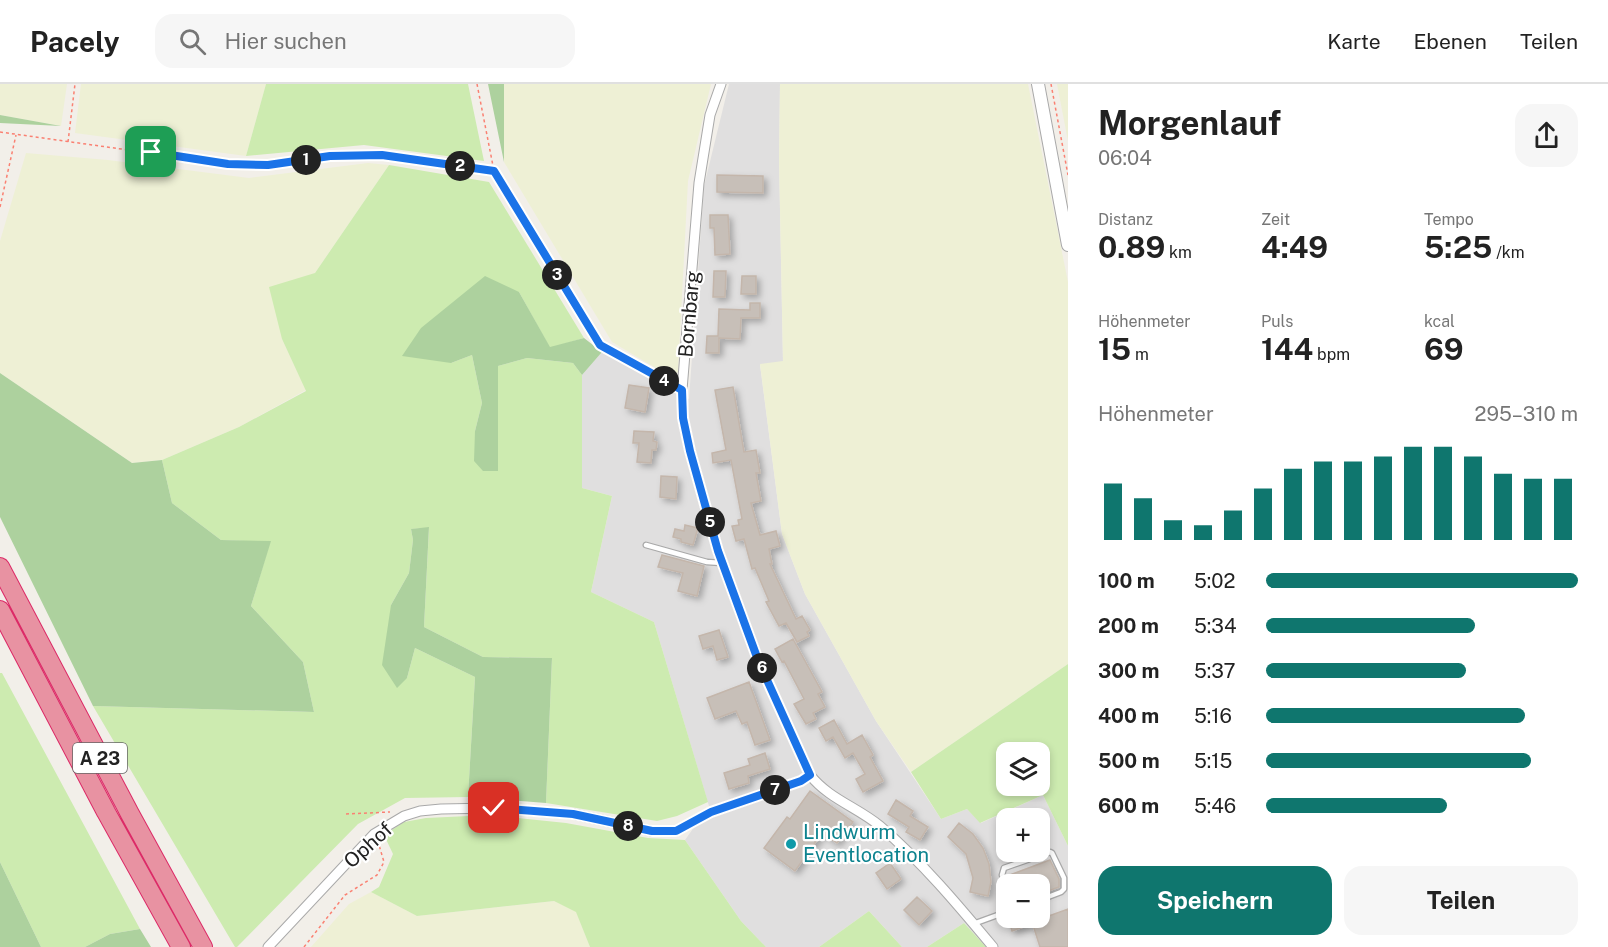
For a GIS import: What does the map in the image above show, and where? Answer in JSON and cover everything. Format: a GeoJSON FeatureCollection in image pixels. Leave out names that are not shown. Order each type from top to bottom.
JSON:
{"type":"FeatureCollection","features":[{"type":"Feature","properties":{"kind":"highway","name":"A 23"},"geometry":{"type":"LineString","coordinates":[[0,567],[203,947]]}},
{"type":"Feature","properties":{"kind":"highway","name":"A 23"},"geometry":{"type":"LineString","coordinates":[[0,610],[106,812],[181,947]]}},
{"type":"Feature","properties":{"kind":"street","name":"Bornbarg"},"geometry":{"type":"LineString","coordinates":[[721,84],[711,115],[699,183],[682,390],[683,418],[690,451],[723,563],[758,660],[810,775],[829,794],[878,824],[921,865],[993,947]]}},
{"type":"Feature","properties":{"kind":"street"},"geometry":{"type":"LineString","coordinates":[[1038,84],[1068,245]]}},
{"type":"Feature","properties":{"kind":"street","name":"Ophof"},"geometry":{"type":"LineString","coordinates":[[268,947],[374,834],[404,816],[420,811],[494,808],[573,814],[652,831],[676,831],[711,812],[801,781],[810,775]]}},
{"type":"Feature","properties":{"kind":"lane"},"geometry":{"type":"LineString","coordinates":[[646,545],[707,562],[723,563]]}},
{"type":"Feature","properties":{"kind":"lane"},"geometry":{"type":"LineString","coordinates":[[1002,874],[1004,868],[1050,852],[1064,878],[1064,889],[1050,896]]}},
{"type":"Feature","properties":{"kind":"lane"},"geometry":{"type":"LineString","coordinates":[[974,924],[996,916]]}},
{"type":"Feature","properties":{"kind":"path"},"geometry":{"type":"LineString","coordinates":[[68,142],[75,84]]}},
{"type":"Feature","properties":{"kind":"path"},"geometry":{"type":"LineString","coordinates":[[477,84],[494,171],[600,345],[682,390]]}},
{"type":"Feature","properties":{"kind":"path"},"geometry":{"type":"LineString","coordinates":[[1051,84],[1068,175]]}},
{"type":"Feature","properties":{"kind":"path"},"geometry":{"type":"LineString","coordinates":[[0,132],[228,164],[268,165],[330,156],[382,155],[494,171]]}},
{"type":"Feature","properties":{"kind":"path"},"geometry":{"type":"LineString","coordinates":[[0,207],[17,134]]}},
{"type":"Feature","properties":{"kind":"path"},"geometry":{"type":"LineString","coordinates":[[346,814],[420,811]]}},
{"type":"Feature","properties":{"kind":"path"},"geometry":{"type":"LineString","coordinates":[[304,947],[345,895],[377,875],[384,862],[382,851],[374,834]]}},
{"type":"Feature","properties":{"kind":"shaded area"},"geometry":{"type":"Polygon","coordinates":[[[729,84],[780,84],[779,159],[783,362],[760,365],[782,534],[805,594],[876,721],[941,819],[967,809],[981,823],[996,816],[996,862],[1050,862],[1050,809],[1068,846],[1068,947],[986,947],[964,923],[927,947],[902,947],[869,911],[819,947],[766,947],[741,921],[685,840],[709,806],[654,622],[591,592],[612,496],[582,488],[582,375],[602,352],[689,399],[704,186],[729,84]]]}},
{"type":"Feature","properties":{"kind":"shaded area"},"geometry":{"type":"Polygon","coordinates":[[[1041,796],[1043,796],[1049,808],[1014,808],[1041,796]]]}},
{"type":"Feature","properties":{"kind":"green space"},"geometry":{"type":"Polygon","coordinates":[[[0,84],[67,84],[61,126],[0,115],[0,84]]]}},
{"type":"Feature","properties":{"kind":"green space"},"geometry":{"type":"Polygon","coordinates":[[[81,84],[266,84],[246,156],[75,133],[81,84]]]}},
{"type":"Feature","properties":{"kind":"green space"},"geometry":{"type":"Polygon","coordinates":[[[266,84],[468,84],[484,161],[364,145],[246,156],[266,84]]]}},
{"type":"Feature","properties":{"kind":"green space"},"geometry":{"type":"Polygon","coordinates":[[[488,84],[504,84],[504,162],[488,84]]]}},
{"type":"Feature","properties":{"kind":"green space"},"geometry":{"type":"Polygon","coordinates":[[[504,84],[711,84],[688,181],[678,372],[671,377],[612,342],[504,162],[504,84]]]}},
{"type":"Feature","properties":{"kind":"green space"},"geometry":{"type":"Polygon","coordinates":[[[780,84],[1028,84],[1068,282],[1068,664],[911,772],[876,721],[805,594],[782,534],[760,364],[783,361],[779,159],[780,84]]]}},
{"type":"Feature","properties":{"kind":"green space"},"geometry":{"type":"Polygon","coordinates":[[[1057,84],[1068,84],[1068,141],[1057,84]]]}},
{"type":"Feature","properties":{"kind":"green space"},"geometry":{"type":"Polygon","coordinates":[[[0,115],[61,126],[0,123],[0,115]]]}},
{"type":"Feature","properties":{"kind":"green space"},"geometry":{"type":"Polygon","coordinates":[[[26,153],[108,160],[249,178],[368,163],[389,165],[315,273],[282,339],[306,390],[239,427],[162,460],[132,463],[0,373],[0,241],[26,153]]]}},
{"type":"Feature","properties":{"kind":"green space"},"geometry":{"type":"Polygon","coordinates":[[[389,165],[489,182],[584,338],[550,348],[519,292],[451,363],[472,355],[482,403],[475,431],[484,471],[498,471],[498,366],[527,358],[573,363],[582,375],[582,488],[612,496],[591,592],[654,622],[708,802],[677,816],[657,821],[546,803],[552,658],[483,657],[424,627],[429,528],[411,529],[413,540],[409,573],[391,605],[407,678],[415,648],[475,677],[468,797],[405,798],[358,824],[235,947],[93,706],[314,712],[303,662],[251,606],[270,542],[221,540],[172,503],[162,460],[239,427],[306,391],[282,339],[269,287],[315,273],[389,165]]]}},
{"type":"Feature","properties":{"kind":"green space"},"geometry":{"type":"Polygon","coordinates":[[[485,276],[519,292],[550,347],[584,338],[602,352],[582,375],[573,363],[527,358],[498,366],[498,471],[483,471],[474,461],[475,431],[482,403],[472,355],[451,363],[402,356],[421,328],[485,276]]]}},
{"type":"Feature","properties":{"kind":"green space"},"geometry":{"type":"Polygon","coordinates":[[[0,373],[132,463],[162,460],[172,503],[221,540],[271,541],[251,606],[303,662],[314,712],[93,706],[0,517],[0,373]]]}},
{"type":"Feature","properties":{"kind":"green space"},"geometry":{"type":"Polygon","coordinates":[[[429,527],[424,627],[483,657],[552,658],[546,803],[468,797],[475,677],[415,648],[407,678],[397,688],[382,665],[391,605],[409,573],[413,540],[411,529],[429,527]]]}},
{"type":"Feature","properties":{"kind":"green space"},"geometry":{"type":"Polygon","coordinates":[[[1068,664],[1068,846],[1043,796],[1050,796],[1050,742],[996,742],[996,796],[1041,796],[1014,808],[996,808],[996,816],[980,823],[967,809],[941,819],[911,772],[1068,664]]]}},
{"type":"Feature","properties":{"kind":"green space"},"geometry":{"type":"Polygon","coordinates":[[[0,673],[140,929],[110,934],[85,947],[41,947],[0,862],[0,673]]]}},
{"type":"Feature","properties":{"kind":"green space"},"geometry":{"type":"Polygon","coordinates":[[[490,815],[566,823],[648,838],[685,840],[741,921],[766,947],[590,947],[576,912],[554,901],[417,916],[371,892],[379,887],[393,854],[384,835],[404,822],[426,818],[490,815]]]}},
{"type":"Feature","properties":{"kind":"green space"},"geometry":{"type":"Polygon","coordinates":[[[0,862],[41,947],[0,947],[0,862]]]}},
{"type":"Feature","properties":{"kind":"green space"},"geometry":{"type":"Polygon","coordinates":[[[371,892],[417,916],[554,901],[576,911],[590,947],[311,947],[349,904],[371,892]]]}},
{"type":"Feature","properties":{"kind":"green space"},"geometry":{"type":"Polygon","coordinates":[[[869,911],[902,947],[819,947],[869,911]]]}},
{"type":"Feature","properties":{"kind":"green space"},"geometry":{"type":"Polygon","coordinates":[[[964,923],[986,947],[927,947],[964,923]]]}},
{"type":"Feature","properties":{"kind":"green space"},"geometry":{"type":"Polygon","coordinates":[[[140,929],[151,947],[85,947],[110,934],[140,929]]]}},
{"type":"Feature","properties":{"kind":"building"},"geometry":{"type":"Polygon","coordinates":[[[717,175],[763,176],[763,193],[717,192],[717,175]]]}},
{"type":"Feature","properties":{"kind":"building"},"geometry":{"type":"Polygon","coordinates":[[[710,215],[728,215],[730,254],[715,255],[714,228],[710,228],[710,215]]]}},
{"type":"Feature","properties":{"kind":"building"},"geometry":{"type":"Polygon","coordinates":[[[714,271],[726,271],[725,297],[713,297],[714,271]]]}},
{"type":"Feature","properties":{"kind":"building"},"geometry":{"type":"Polygon","coordinates":[[[742,276],[756,276],[756,294],[741,294],[742,276]]]}},
{"type":"Feature","properties":{"kind":"building"},"geometry":{"type":"Polygon","coordinates":[[[750,303],[760,303],[760,318],[741,318],[740,339],[719,338],[719,353],[706,353],[707,336],[718,336],[719,309],[750,310],[750,303]]]}},
{"type":"Feature","properties":{"kind":"building"},"geometry":{"type":"Polygon","coordinates":[[[629,385],[649,388],[645,412],[625,408],[629,385]]]}},
{"type":"Feature","properties":{"kind":"building"},"geometry":{"type":"Polygon","coordinates":[[[733,387],[744,452],[756,450],[760,473],[756,473],[761,501],[751,503],[760,535],[776,531],[780,546],[769,549],[772,564],[770,564],[796,619],[802,616],[810,630],[807,632],[809,636],[797,642],[786,623],[779,626],[766,602],[769,601],[755,568],[752,569],[744,539],[736,541],[732,526],[739,525],[738,520],[742,519],[731,460],[713,463],[712,453],[726,450],[715,390],[733,387]]]}},
{"type":"Feature","properties":{"kind":"building"},"geometry":{"type":"Polygon","coordinates":[[[634,431],[654,432],[653,441],[657,442],[656,450],[652,450],[651,463],[637,462],[639,443],[633,443],[634,431]]]}},
{"type":"Feature","properties":{"kind":"building"},"geometry":{"type":"Polygon","coordinates":[[[661,476],[677,477],[676,499],[660,497],[661,476]]]}},
{"type":"Feature","properties":{"kind":"building"},"geometry":{"type":"Polygon","coordinates":[[[685,525],[698,528],[693,545],[673,537],[675,529],[684,531],[685,525]]]}},
{"type":"Feature","properties":{"kind":"building"},"geometry":{"type":"Polygon","coordinates":[[[662,555],[704,566],[697,596],[678,591],[683,573],[658,567],[662,555]]]}},
{"type":"Feature","properties":{"kind":"building"},"geometry":{"type":"Polygon","coordinates":[[[719,630],[728,657],[717,660],[713,646],[703,649],[699,636],[719,630]]]}},
{"type":"Feature","properties":{"kind":"building"},"geometry":{"type":"Polygon","coordinates":[[[793,639],[822,692],[818,694],[825,707],[813,713],[816,719],[806,724],[794,704],[804,699],[775,649],[793,639]]]}},
{"type":"Feature","properties":{"kind":"building"},"geometry":{"type":"Polygon","coordinates":[[[749,682],[770,740],[755,745],[747,722],[742,724],[736,711],[715,719],[707,698],[749,682]]]}},
{"type":"Feature","properties":{"kind":"building"},"geometry":{"type":"Polygon","coordinates":[[[834,720],[847,744],[862,735],[873,755],[870,757],[883,781],[863,792],[856,779],[865,774],[853,753],[845,758],[833,737],[826,741],[819,728],[834,720]]]}},
{"type":"Feature","properties":{"kind":"building"},"geometry":{"type":"Polygon","coordinates":[[[765,753],[770,769],[748,776],[749,783],[729,789],[724,773],[750,765],[748,759],[765,753]]]}},
{"type":"Feature","properties":{"kind":"building"},"geometry":{"type":"Polygon","coordinates":[[[810,791],[853,822],[837,843],[822,833],[795,871],[764,848],[787,817],[790,819],[810,791]]]}},
{"type":"Feature","properties":{"kind":"building"},"geometry":{"type":"Polygon","coordinates":[[[896,800],[913,811],[910,816],[928,827],[920,840],[906,832],[909,827],[888,814],[896,800]]]}},
{"type":"Feature","properties":{"kind":"building"},"geometry":{"type":"Polygon","coordinates":[[[959,823],[973,834],[983,848],[989,864],[991,882],[988,896],[970,892],[973,878],[966,854],[948,837],[959,823]]]}},
{"type":"Feature","properties":{"kind":"building"},"geometry":{"type":"Polygon","coordinates":[[[1050,860],[1059,879],[1059,887],[1050,890],[1050,874],[1012,874],[1050,862],[1050,860]]]}},
{"type":"Feature","properties":{"kind":"building"},"geometry":{"type":"Polygon","coordinates":[[[890,863],[901,879],[887,889],[876,873],[890,863]]]}},
{"type":"Feature","properties":{"kind":"building"},"geometry":{"type":"Polygon","coordinates":[[[917,897],[932,911],[919,925],[904,910],[917,897]]]}},
{"type":"Feature","properties":{"kind":"building"},"geometry":{"type":"Polygon","coordinates":[[[1068,909],[1068,947],[1040,947],[1034,928],[1050,928],[1050,916],[1068,909]]]}},
{"type":"Feature","properties":{"kind":"place","name":"Lindwurm Eventlocation"},"geometry":{"type":"Point","coordinates":[791,844]}},
{"type":"Feature","properties":{"kind":"route"},"geometry":{"type":"LineString","coordinates":[[151,152],[228,164],[268,165],[330,156],[382,155],[494,171],[600,345],[682,390],[683,418],[690,451],[718,551],[758,660],[810,775],[801,781],[711,812],[676,831],[652,831],[573,814],[494,808]]}}]}
